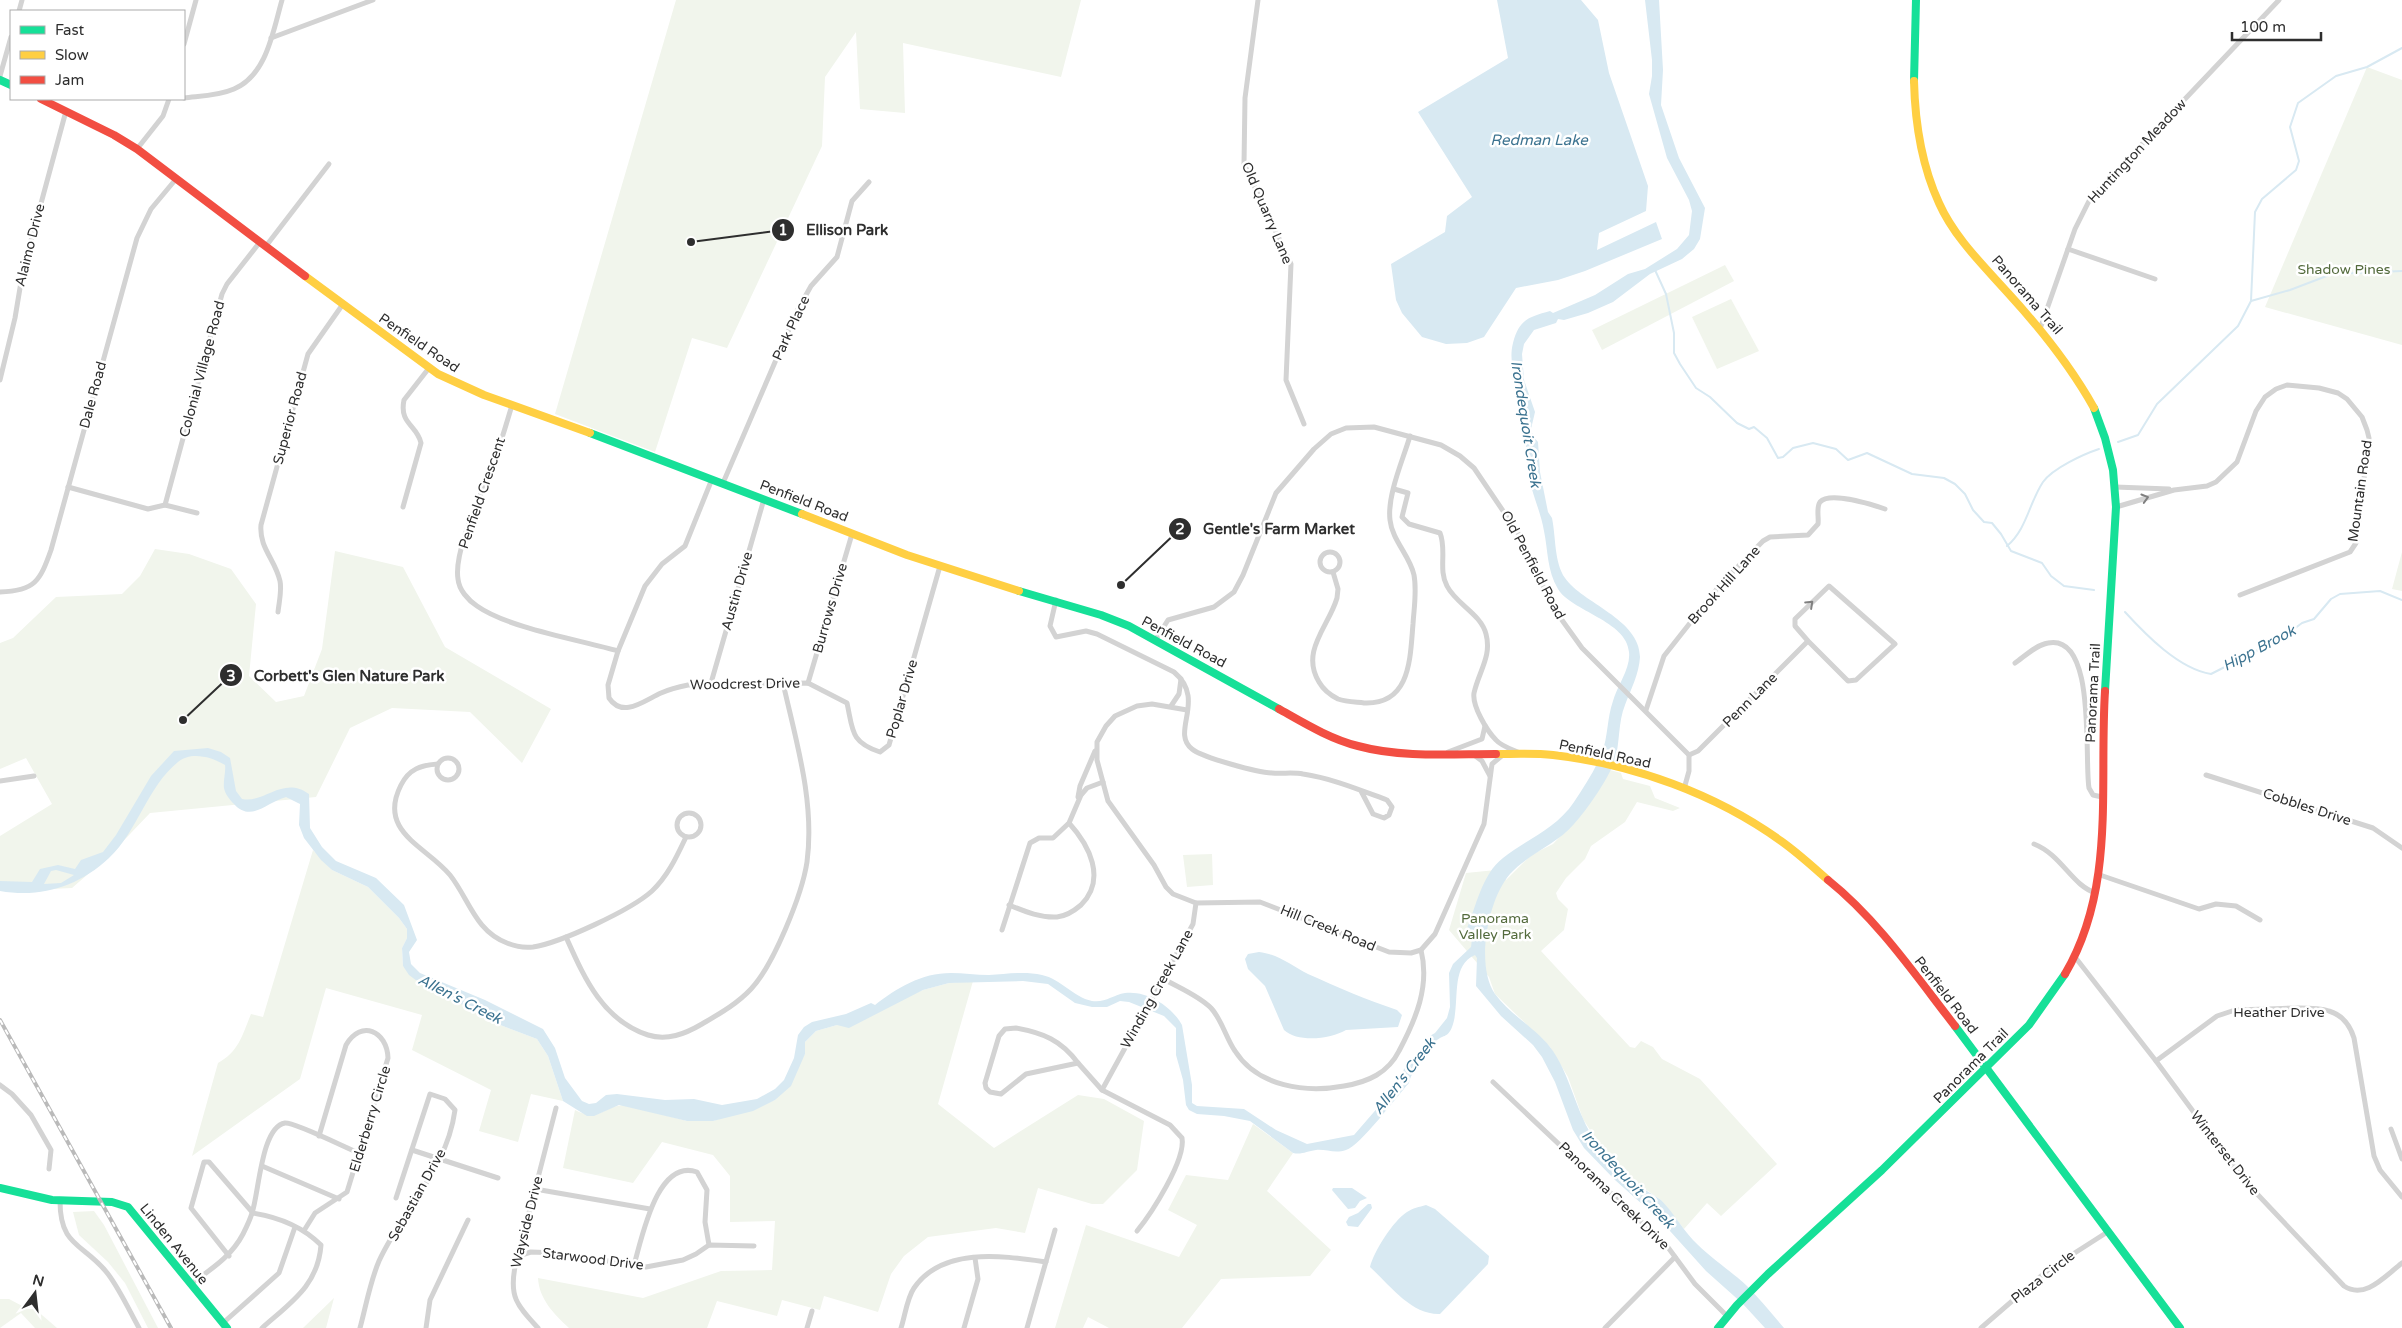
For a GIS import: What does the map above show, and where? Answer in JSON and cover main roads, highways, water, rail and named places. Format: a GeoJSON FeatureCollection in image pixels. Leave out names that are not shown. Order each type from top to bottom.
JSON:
{"type":"FeatureCollection","features":[{"type":"Feature","properties":{"kind":"main road","name":"Panorama Trail"},"geometry":{"type":"LineString","coordinates":[[1718,1328],[1755,1287],[1988,1068],[2043,1008],[2075,957],[2089,922],[2100,875],[2103,719],[2116,507],[2110,451],[2096,411],[2079,380],[1947,218],[1930,184],[1922,156],[1914,94],[1916,0]]}},
{"type":"Feature","properties":{"kind":"main road","name":"Penfield Road"},"geometry":{"type":"LineString","coordinates":[[43,100],[137,149],[429,368],[464,387],[940,566],[1104,616],[1156,639],[1338,740],[1370,749],[1392,752],[1520,753],[1580,759],[1620,767],[1684,789],[1735,812],[1781,841],[1842,891],[1898,953],[1988,1068],[2180,1328]]}},
{"type":"Feature","properties":{"kind":"main road","name":"Linden Avenue"},"geometry":{"type":"LineString","coordinates":[[0,1188],[60,1201],[122,1204],[136,1214],[225,1326]]}},
{"type":"Feature","properties":{"kind":"water","name":"Redman Lake"},"geometry":{"type":"Polygon","coordinates":[[[1497,0],[1581,0],[1598,20],[1609,73],[1648,186],[1646,211],[1599,233],[1597,250],[1656,222],[1662,239],[1585,271],[1558,280],[1516,288],[1484,337],[1467,343],[1446,344],[1422,337],[1402,313],[1396,300],[1391,264],[1445,232],[1447,216],[1472,197],[1418,112],[1508,58],[1497,0]]]}},
{"type":"Feature","properties":{"kind":"water"},"geometry":{"type":"Polygon","coordinates":[[[1645,0],[1659,0],[1663,70],[1661,105],[1679,158],[1705,208],[1700,239],[1694,249],[1682,259],[1650,274],[1613,302],[1588,313],[1564,320],[1558,319],[1556,323],[1534,330],[1524,344],[1522,354],[1524,380],[1535,412],[1531,429],[1533,436],[1538,442],[1540,472],[1548,512],[1552,518],[1561,572],[1573,587],[1621,622],[1631,632],[1637,644],[1640,657],[1638,669],[1623,712],[1615,760],[1603,784],[1579,818],[1567,831],[1525,860],[1510,874],[1502,885],[1490,915],[1485,950],[1486,967],[1489,982],[1501,1002],[1540,1036],[1553,1051],[1566,1075],[1580,1112],[1600,1147],[1632,1179],[1661,1200],[1693,1240],[1747,1286],[1784,1328],[1765,1328],[1743,1304],[1706,1271],[1661,1221],[1615,1180],[1584,1148],[1573,1130],[1555,1082],[1542,1057],[1533,1045],[1501,1016],[1476,986],[1477,958],[1475,955],[1467,960],[1459,977],[1455,1018],[1450,1031],[1428,1049],[1416,1067],[1409,1083],[1360,1140],[1352,1147],[1338,1152],[1316,1150],[1293,1153],[1250,1121],[1224,1116],[1197,1114],[1189,1110],[1186,1105],[1183,1080],[1176,1055],[1176,1028],[1164,1016],[1129,1002],[1120,1001],[1107,1007],[1092,1007],[1075,1003],[1048,984],[1023,981],[949,983],[923,990],[849,1028],[837,1025],[816,1031],[805,1042],[805,1054],[791,1086],[775,1100],[753,1111],[713,1121],[687,1121],[619,1105],[594,1116],[587,1116],[563,1101],[548,1056],[537,1039],[490,1021],[470,1008],[429,990],[409,975],[403,966],[402,948],[407,938],[407,929],[399,918],[368,887],[332,870],[321,860],[304,838],[299,825],[300,804],[286,797],[259,810],[247,812],[240,809],[231,801],[225,790],[225,765],[202,756],[183,759],[167,772],[150,796],[128,835],[109,858],[97,868],[72,883],[58,888],[30,893],[0,891],[0,881],[32,882],[40,869],[58,865],[75,869],[81,860],[103,852],[116,835],[151,776],[174,751],[208,748],[221,752],[230,758],[236,791],[242,799],[258,798],[291,787],[309,794],[310,828],[322,847],[336,861],[376,878],[404,905],[417,940],[409,952],[411,964],[420,973],[485,1000],[543,1029],[555,1048],[565,1078],[582,1101],[589,1104],[596,1103],[606,1095],[617,1094],[665,1100],[694,1099],[722,1105],[757,1099],[775,1089],[784,1080],[794,1058],[798,1035],[804,1027],[812,1022],[846,1014],[871,1003],[875,1005],[901,987],[930,976],[951,973],[989,975],[1029,973],[1049,977],[1079,996],[1092,1001],[1101,1001],[1125,993],[1133,993],[1150,997],[1165,1006],[1178,1018],[1182,1025],[1192,1085],[1192,1103],[1197,1106],[1244,1109],[1276,1130],[1307,1144],[1354,1135],[1399,1083],[1404,1069],[1422,1050],[1428,1037],[1435,1033],[1447,1018],[1450,1007],[1449,973],[1453,964],[1471,947],[1472,939],[1466,931],[1480,892],[1490,873],[1503,858],[1550,827],[1567,811],[1596,766],[1602,753],[1611,707],[1628,664],[1629,652],[1626,641],[1619,632],[1609,624],[1574,604],[1565,597],[1554,582],[1542,523],[1528,473],[1524,412],[1513,369],[1512,352],[1515,335],[1526,320],[1550,311],[1553,313],[1595,295],[1628,274],[1645,269],[1677,249],[1689,235],[1692,211],[1689,200],[1667,158],[1649,94],[1652,60],[1645,0]],[[56,870],[51,871],[44,884],[61,883],[74,875],[56,870]]]}},
{"type":"Feature","properties":{"kind":"water"},"geometry":{"type":"Polygon","coordinates":[[[1259,952],[1279,958],[1319,979],[1397,1010],[1402,1015],[1398,1027],[1346,1030],[1332,1036],[1315,1038],[1297,1037],[1290,1034],[1284,1030],[1265,986],[1248,969],[1245,959],[1248,954],[1259,952]]]}},
{"type":"Feature","properties":{"kind":"water"},"geometry":{"type":"Polygon","coordinates":[[[1333,1188],[1352,1188],[1367,1198],[1360,1201],[1355,1208],[1348,1209],[1332,1190],[1333,1188]]]}},
{"type":"Feature","properties":{"kind":"water"},"geometry":{"type":"Polygon","coordinates":[[[1368,1204],[1371,1204],[1372,1208],[1358,1227],[1348,1226],[1346,1222],[1349,1217],[1358,1213],[1368,1204]]]}},
{"type":"Feature","properties":{"kind":"water"},"geometry":{"type":"Polygon","coordinates":[[[1426,1205],[1435,1209],[1489,1256],[1488,1264],[1440,1314],[1420,1310],[1410,1304],[1370,1267],[1380,1245],[1396,1222],[1409,1211],[1426,1205]]]}},
{"type":"Feature","properties":{"kind":"waterway"},"geometry":{"type":"LineString","coordinates":[[2118,442],[2138,435],[2157,404],[2238,326],[2251,301],[2255,212],[2262,199],[2296,170],[2299,161],[2290,127],[2298,103],[2336,76],[2367,67],[2402,48]]}},
{"type":"Feature","properties":{"kind":"waterway","name":"Hipp Brook"},"geometry":{"type":"LineString","coordinates":[[1655,270],[1666,294],[1674,333],[1674,353],[1680,364],[1696,388],[1710,397],[1737,423],[1749,429],[1754,427],[1767,438],[1778,458],[1783,457],[1793,448],[1813,443],[1836,449],[1848,460],[1867,453],[1912,474],[1944,478],[1955,484],[1965,494],[1973,510],[1984,522],[1992,523],[2011,551],[2042,563],[2051,576],[2064,586],[2094,590]]}},
{"type":"Feature","properties":{"kind":"waterway"},"geometry":{"type":"LineString","coordinates":[[2251,301],[2290,290],[2332,274],[2402,271]]}},
{"type":"Feature","properties":{"kind":"waterway"},"geometry":{"type":"LineString","coordinates":[[2007,546],[2019,532],[2043,482],[2069,462],[2099,449]]}},
{"type":"Feature","properties":{"kind":"waterway","name":"Hipp Brook"},"geometry":{"type":"LineString","coordinates":[[2125,612],[2143,631],[2175,658],[2199,671],[2211,674],[2264,647],[2277,636],[2290,632],[2302,623],[2314,619],[2331,599],[2340,594],[2380,591],[2402,600]]}},
{"type":"Feature","properties":{"kind":"railway"},"geometry":{"type":"LineString","coordinates":[[0,1020],[171,1328]]}},
{"type":"Feature","properties":{"kind":"place","name":"Ellison Park"},"geometry":{"type":"Point","coordinates":[691,242]}},
{"type":"Feature","properties":{"kind":"place","name":"Gentle's Farm Market"},"geometry":{"type":"Point","coordinates":[1121,585]}},
{"type":"Feature","properties":{"kind":"place","name":"Corbett's Glen Nature Park"},"geometry":{"type":"Point","coordinates":[183,720]}},
{"type":"Feature","properties":{"kind":"park label","name":"Shadow Pines"},"geometry":{"type":"Point","coordinates":[2344,269]}},
{"type":"Feature","properties":{"kind":"park label","name":"Panorama Valley Park"},"geometry":{"type":"Point","coordinates":[1495,926]}},
{"type":"Feature","properties":{"kind":"water label","name":"Irondequoit Creek"},"geometry":{"type":"Point","coordinates":[1526,424]}},
{"type":"Feature","properties":{"kind":"water label","name":"Allen's Creek"},"geometry":{"type":"Point","coordinates":[460,999]}},
{"type":"Feature","properties":{"kind":"water label","name":"Allen's Creek"},"geometry":{"type":"Point","coordinates":[1404,1076]}},
{"type":"Feature","properties":{"kind":"water label","name":"Irondequoit Creek"},"geometry":{"type":"Point","coordinates":[1628,1179]}}]}
